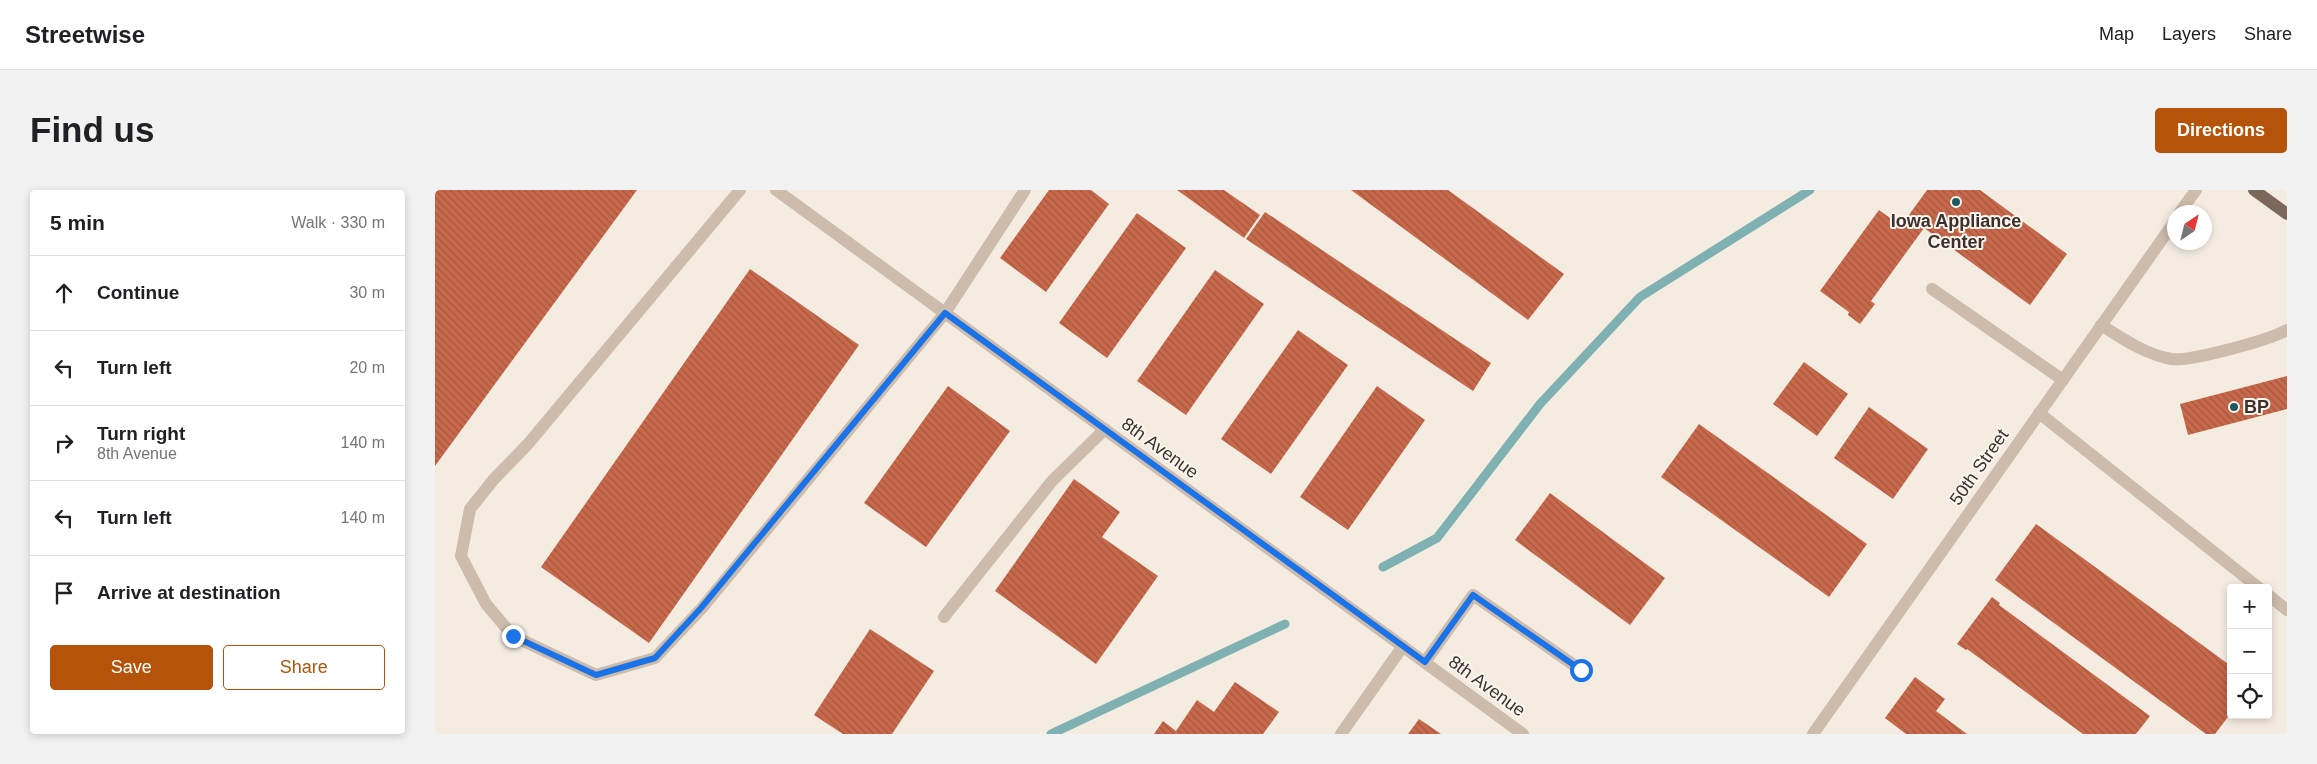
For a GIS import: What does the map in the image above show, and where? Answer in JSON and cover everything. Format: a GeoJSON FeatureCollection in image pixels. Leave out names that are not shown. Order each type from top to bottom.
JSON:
{"type":"FeatureCollection","features":[{"type":"Feature","properties":{"kind":"main road"},"geometry":{"type":"LineString","coordinates":[[2254,190],[2287,214]]}},
{"type":"Feature","properties":{"kind":"street"},"geometry":{"type":"LineString","coordinates":[[741,190],[528,444],[470,509],[461,556],[486,604],[513,636],[596,675],[655,658],[701,608],[945,313],[1025,190]]}},
{"type":"Feature","properties":{"kind":"street","name":"8th Avenue"},"geometry":{"type":"LineString","coordinates":[[776,190],[1523,734]]}},
{"type":"Feature","properties":{"kind":"street"},"geometry":{"type":"LineString","coordinates":[[2185,205],[2196,190]]}},
{"type":"Feature","properties":{"kind":"street","name":"50th Street"},"geometry":{"type":"LineString","coordinates":[[1813,734],[2167,232]]}},
{"type":"Feature","properties":{"kind":"street"},"geometry":{"type":"LineString","coordinates":[[1932,289],[2063,380]]}},
{"type":"Feature","properties":{"kind":"street"},"geometry":{"type":"LineString","coordinates":[[2101,325],[2138,349],[2172,360],[2243,345],[2287,330]]}},
{"type":"Feature","properties":{"kind":"street"},"geometry":{"type":"LineString","coordinates":[[2039,414],[2254,584]]}},
{"type":"Feature","properties":{"kind":"street"},"geometry":{"type":"LineString","coordinates":[[944,617],[1052,481],[1105,429]]}},
{"type":"Feature","properties":{"kind":"street"},"geometry":{"type":"LineString","coordinates":[[1425,662],[1473,595],[1581,670]]}},
{"type":"Feature","properties":{"kind":"street"},"geometry":{"type":"LineString","coordinates":[[2272,598],[2287,610]]}},
{"type":"Feature","properties":{"kind":"street"},"geometry":{"type":"LineString","coordinates":[[1341,734],[1403,646]]}},
{"type":"Feature","properties":{"kind":"building"},"geometry":{"type":"Polygon","coordinates":[[[435,190],[637,190],[435,466],[435,190]]]}},
{"type":"Feature","properties":{"kind":"building"},"geometry":{"type":"Polygon","coordinates":[[[1049,190],[1091,190],[1109,204],[1046,292],[1000,258],[1049,190]]]}},
{"type":"Feature","properties":{"kind":"building"},"geometry":{"type":"Polygon","coordinates":[[[1177,190],[1224,190],[1260,215],[1244,238],[1177,190]]]}},
{"type":"Feature","properties":{"kind":"building"},"geometry":{"type":"Polygon","coordinates":[[[1351,190],[1448,190],[1564,274],[1528,320],[1351,190]]]}},
{"type":"Feature","properties":{"kind":"building"},"geometry":{"type":"Polygon","coordinates":[[[1927,190],[1980,190],[2067,254],[2030,305],[1924,228],[1871,301],[1875,304],[1860,324],[1848,315],[1849,312],[1820,291],[1879,210],[1901,226],[1927,190]]]}},
{"type":"Feature","properties":{"kind":"building"},"geometry":{"type":"Polygon","coordinates":[[[1265,212],[1491,363],[1473,391],[1246,239],[1265,212]]]}},
{"type":"Feature","properties":{"kind":"building"},"geometry":{"type":"Polygon","coordinates":[[[1137,213],[1186,248],[1107,358],[1059,323],[1137,213]]]}},
{"type":"Feature","properties":{"kind":"building"},"geometry":{"type":"Polygon","coordinates":[[[750,269],[859,345],[649,643],[541,567],[750,269]]]}},
{"type":"Feature","properties":{"kind":"building"},"geometry":{"type":"Polygon","coordinates":[[[1215,270],[1264,304],[1186,415],[1137,381],[1215,270]]]}},
{"type":"Feature","properties":{"kind":"building"},"geometry":{"type":"Polygon","coordinates":[[[1298,330],[1348,365],[1271,474],[1221,439],[1298,330]]]}},
{"type":"Feature","properties":{"kind":"building"},"geometry":{"type":"Polygon","coordinates":[[[1804,362],[1848,394],[1817,436],[1773,404],[1804,362]]]}},
{"type":"Feature","properties":{"kind":"building","name":"BP"},"geometry":{"type":"Polygon","coordinates":[[[2287,376],[2287,409],[2188,435],[2180,404],[2287,376]]]}},
{"type":"Feature","properties":{"kind":"building"},"geometry":{"type":"Polygon","coordinates":[[[948,386],[1010,431],[926,547],[864,503],[948,386]]]}},
{"type":"Feature","properties":{"kind":"building"},"geometry":{"type":"Polygon","coordinates":[[[1377,386],[1425,420],[1348,530],[1300,497],[1377,386]]]}},
{"type":"Feature","properties":{"kind":"building"},"geometry":{"type":"Polygon","coordinates":[[[1869,407],[1928,449],[1893,499],[1834,458],[1869,407]]]}},
{"type":"Feature","properties":{"kind":"building"},"geometry":{"type":"Polygon","coordinates":[[[1699,424],[1867,544],[1829,597],[1661,477],[1699,424]]]}},
{"type":"Feature","properties":{"kind":"building"},"geometry":{"type":"Polygon","coordinates":[[[1074,479],[1120,512],[1102,537],[1158,576],[1096,664],[995,591],[1074,479]]]}},
{"type":"Feature","properties":{"kind":"building"},"geometry":{"type":"Polygon","coordinates":[[[1550,493],[1665,578],[1630,625],[1515,540],[1550,493]]]}},
{"type":"Feature","properties":{"kind":"building"},"geometry":{"type":"Polygon","coordinates":[[[2036,524],[2227,663],[2227,718],[2215,734],[2206,734],[1995,580],[2036,524]]]}},
{"type":"Feature","properties":{"kind":"building"},"geometry":{"type":"Polygon","coordinates":[[[1992,597],[2000,603],[1999,605],[2150,716],[2136,734],[2083,734],[1967,649],[1957,644],[1992,597]]]}},
{"type":"Feature","properties":{"kind":"building"},"geometry":{"type":"Polygon","coordinates":[[[870,629],[934,671],[892,734],[843,734],[814,715],[870,629]]]}},
{"type":"Feature","properties":{"kind":"building"},"geometry":{"type":"Polygon","coordinates":[[[1915,677],[1945,699],[1936,711],[1967,734],[1906,734],[1885,718],[1915,677]]]}},
{"type":"Feature","properties":{"kind":"building"},"geometry":{"type":"Polygon","coordinates":[[[1235,682],[1279,712],[1263,734],[1154,734],[1163,721],[1176,731],[1197,700],[1214,712],[1235,682]]]}},
{"type":"Feature","properties":{"kind":"building"},"geometry":{"type":"Polygon","coordinates":[[[1419,719],[1441,734],[1408,734],[1419,719]]]}},
{"type":"Feature","properties":{"kind":"waterway"},"geometry":{"type":"LineString","coordinates":[[1383,567],[1437,538],[1540,404],[1640,297],[1810,190]]}},
{"type":"Feature","properties":{"kind":"waterway"},"geometry":{"type":"LineString","coordinates":[[1051,734],[1285,624]]}},
{"type":"Feature","properties":{"kind":"place","name":"Iowa Appliance Center"},"geometry":{"type":"Point","coordinates":[1956,202]}},
{"type":"Feature","properties":{"kind":"place","name":"BP"},"geometry":{"type":"Point","coordinates":[2234,407]}},
{"type":"Feature","properties":{"kind":"route"},"geometry":{"type":"LineString","coordinates":[[513,636],[596,675],[637,665],[655,658],[701,608],[945,313],[1425,662],[1473,595],[1581,670]]}}]}
